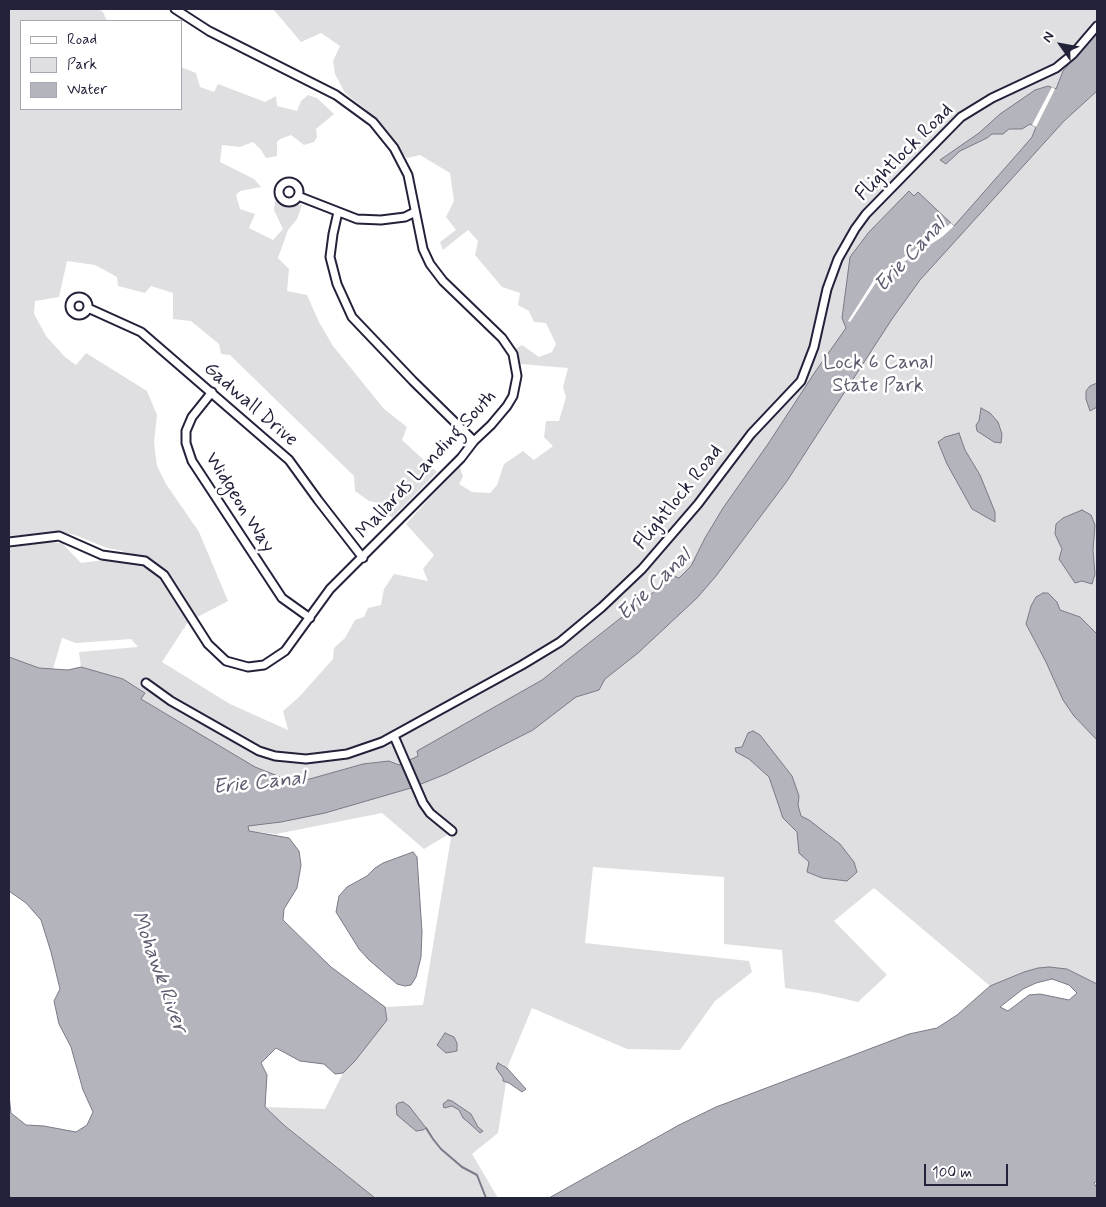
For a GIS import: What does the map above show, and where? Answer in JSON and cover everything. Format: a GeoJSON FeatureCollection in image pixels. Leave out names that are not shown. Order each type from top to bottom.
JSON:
{"type":"FeatureCollection","features":[{"type":"Feature","properties":{"kind":"street","name":"Mallards Landing South"},"geometry":{"type":"LineString","coordinates":[[9,542],[59,536],[102,555],[145,561],[164,575],[208,644],[226,661],[248,667],[264,665],[285,651],[330,590],[461,458],[474,441],[491,425],[513,396],[517,376],[513,354],[502,338],[443,281],[430,264],[423,249],[408,175],[385,136],[373,122],[336,95],[210,32],[175,9]]}},
{"type":"Feature","properties":{"kind":"street","name":"Flightlock Road"},"geometry":{"type":"LineString","coordinates":[[146,683],[171,701],[259,751],[275,756],[306,759],[360,751],[394,736],[560,642],[602,608],[642,569],[676,532],[751,434],[801,381],[814,347],[828,289],[838,259],[866,214],[961,117],[980,104],[1056,68],[1073,54],[1097,26]]}},
{"type":"Feature","properties":{"kind":"street"},"geometry":{"type":"LineString","coordinates":[[298,196],[357,219],[381,220],[405,217],[415,212]]}},
{"type":"Feature","properties":{"kind":"street"},"geometry":{"type":"LineString","coordinates":[[338,212],[330,257],[337,284],[352,317],[474,441]]}},
{"type":"Feature","properties":{"kind":"street","name":"Gadwall Drive"},"geometry":{"type":"LineString","coordinates":[[88,308],[141,332],[289,460],[363,558]]}},
{"type":"Feature","properties":{"kind":"street","name":"Widgeon Way"},"geometry":{"type":"LineString","coordinates":[[212,392],[192,417],[186,430],[186,443],[192,461],[282,598],[310,618]]}},
{"type":"Feature","properties":{"kind":"street"},"geometry":{"type":"LineString","coordinates":[[394,736],[422,803],[430,813],[452,831]]}},
{"type":"Feature","properties":{"kind":"green space","name":"Lock 6 Canal State Park"},"geometry":{"type":"Polygon","coordinates":[[[9,9],[98,9],[103,12],[107,20],[20,20],[20,110],[182,110],[182,67],[196,73],[200,87],[214,92],[218,84],[265,102],[276,96],[277,106],[297,111],[301,101],[308,95],[317,98],[334,114],[316,129],[317,137],[314,142],[304,145],[291,135],[277,142],[277,156],[266,158],[253,142],[240,147],[222,145],[220,162],[254,179],[261,187],[240,191],[236,195],[240,209],[255,214],[249,228],[273,240],[283,229],[274,210],[275,201],[302,205],[297,219],[288,230],[278,258],[289,269],[287,291],[307,295],[319,322],[333,346],[384,409],[407,427],[402,440],[437,472],[392,518],[378,503],[369,501],[355,491],[354,476],[230,355],[221,354],[219,344],[191,321],[173,319],[173,293],[151,286],[145,293],[118,286],[117,277],[95,265],[67,261],[59,297],[35,301],[34,314],[46,336],[65,357],[76,365],[86,353],[147,391],[157,415],[154,443],[157,466],[166,484],[199,532],[228,601],[188,622],[162,662],[230,704],[288,730],[283,711],[299,697],[333,659],[334,648],[345,638],[355,620],[364,617],[368,608],[381,605],[384,589],[394,574],[428,581],[423,569],[434,555],[406,524],[427,501],[460,467],[463,477],[459,484],[472,492],[490,493],[497,485],[504,464],[523,451],[534,460],[553,446],[544,437],[546,421],[559,421],[566,397],[563,387],[568,368],[520,364],[515,349],[522,345],[539,357],[552,352],[556,344],[546,323],[534,322],[529,311],[518,305],[520,293],[502,287],[475,255],[478,241],[468,230],[443,250],[440,242],[456,230],[446,217],[454,201],[450,173],[420,155],[407,158],[365,109],[345,93],[335,74],[333,61],[340,46],[321,33],[301,42],[273,9],[1097,9],[1097,984],[1067,969],[1024,972],[990,986],[874,888],[834,921],[887,975],[858,1002],[785,988],[782,950],[724,944],[724,877],[593,867],[585,943],[749,961],[752,972],[715,1001],[680,1050],[627,1049],[532,1008],[507,1068],[502,1064],[503,1081],[506,1083],[498,1133],[472,1154],[498,1198],[375,1198],[285,1126],[265,1107],[325,1109],[343,1073],[355,1061],[386,1020],[385,1007],[423,1005],[452,832],[424,849],[382,813],[276,834],[249,831],[248,826],[188,727],[141,699],[145,692],[123,679],[81,667],[79,652],[138,647],[131,639],[76,643],[62,638],[53,669],[39,668],[9,657],[9,548],[46,542],[62,543],[81,563],[104,560],[122,561],[123,551],[107,548],[75,535],[61,532],[9,536],[9,9]]]}},
{"type":"Feature","properties":{"kind":"water"},"geometry":{"type":"Polygon","coordinates":[[[1097,32],[1097,91],[1064,121],[920,280],[892,319],[787,481],[716,576],[697,598],[638,653],[605,679],[599,690],[576,697],[533,730],[446,774],[411,788],[325,813],[281,822],[248,826],[249,831],[289,838],[299,851],[301,865],[297,888],[284,909],[283,920],[331,967],[385,1007],[387,1020],[355,1061],[343,1073],[335,1074],[324,1064],[300,1061],[276,1048],[261,1063],[267,1075],[265,1107],[285,1126],[375,1198],[9,1198],[9,1095],[11,1113],[26,1125],[44,1126],[76,1132],[87,1125],[93,1112],[83,1090],[71,1047],[59,1024],[54,1001],[60,989],[41,920],[26,903],[9,891],[9,657],[39,668],[68,670],[81,667],[123,679],[145,693],[141,699],[255,767],[299,782],[363,764],[389,761],[399,765],[418,756],[417,751],[542,680],[674,576],[679,578],[691,566],[723,508],[846,328],[842,318],[850,257],[869,232],[909,191],[914,196],[918,192],[954,226],[1032,137],[1036,127],[1030,124],[1022,129],[1009,129],[1003,134],[992,134],[960,151],[946,164],[940,160],[1035,90],[1048,86],[1056,89],[1063,71],[1097,32]]]}},
{"type":"Feature","properties":{"kind":"water"},"geometry":{"type":"Polygon","coordinates":[[[1097,383],[1097,407],[1090,411],[1086,399],[1086,391],[1090,386],[1097,383]]]}},
{"type":"Feature","properties":{"kind":"water"},"geometry":{"type":"Polygon","coordinates":[[[981,408],[990,413],[998,422],[1002,434],[1001,443],[994,442],[977,431],[976,425],[979,421],[981,408]]]}},
{"type":"Feature","properties":{"kind":"water"},"geometry":{"type":"Polygon","coordinates":[[[959,433],[965,450],[980,475],[995,512],[995,522],[972,509],[947,464],[938,442],[945,437],[959,433]]]}},
{"type":"Feature","properties":{"kind":"water"},"geometry":{"type":"Polygon","coordinates":[[[1082,510],[1091,515],[1095,525],[1093,550],[1095,574],[1092,584],[1082,581],[1075,583],[1059,559],[1062,549],[1055,534],[1056,524],[1063,518],[1082,510]]]}},
{"type":"Feature","properties":{"kind":"water"},"geometry":{"type":"Polygon","coordinates":[[[1043,593],[1048,593],[1057,602],[1060,610],[1080,617],[1097,634],[1097,740],[1074,716],[1063,700],[1026,624],[1031,606],[1036,597],[1043,593]]]}},
{"type":"Feature","properties":{"kind":"water"},"geometry":{"type":"Polygon","coordinates":[[[753,731],[760,735],[792,776],[799,796],[798,805],[801,816],[840,844],[854,862],[857,872],[847,881],[822,878],[807,872],[809,862],[799,853],[797,832],[783,818],[769,777],[749,759],[736,752],[735,748],[742,747],[748,733],[753,731]]]}},
{"type":"Feature","properties":{"kind":"water"},"geometry":{"type":"Polygon","coordinates":[[[413,852],[417,857],[422,932],[421,957],[416,977],[411,985],[405,986],[397,984],[369,960],[359,949],[336,912],[339,896],[347,887],[367,876],[383,863],[413,852]]]}},
{"type":"Feature","properties":{"kind":"water"},"geometry":{"type":"Polygon","coordinates":[[[1038,968],[1067,969],[1097,984],[1097,1181],[1094,1183],[1097,1188],[1097,1198],[549,1198],[679,1125],[716,1107],[909,1034],[937,1028],[957,1015],[990,986],[1038,968]],[[1052,979],[1036,983],[1023,989],[1000,1007],[1008,1011],[1029,995],[1040,994],[1069,1000],[1077,993],[1069,985],[1052,979]]]}},
{"type":"Feature","properties":{"kind":"water"},"geometry":{"type":"Polygon","coordinates":[[[445,1033],[454,1037],[457,1043],[457,1051],[446,1053],[437,1045],[445,1033]]]}},
{"type":"Feature","properties":{"kind":"water"},"geometry":{"type":"Polygon","coordinates":[[[498,1063],[507,1068],[526,1089],[522,1092],[503,1081],[496,1068],[498,1063]]]}},
{"type":"Feature","properties":{"kind":"water"},"geometry":{"type":"Polygon","coordinates":[[[448,1100],[471,1114],[478,1127],[483,1131],[480,1133],[463,1118],[459,1110],[452,1106],[444,1108],[443,1104],[448,1100]]]}},
{"type":"Feature","properties":{"kind":"water"},"geometry":{"type":"Polygon","coordinates":[[[403,1102],[409,1106],[426,1128],[416,1131],[397,1115],[396,1106],[398,1103],[403,1102]]]}},
{"type":"Feature","properties":{"kind":"pier"},"geometry":{"type":"Polygon","coordinates":[[[1052,87],[1055,89],[1036,127],[1032,125],[1052,87]]]}},
{"type":"Feature","properties":{"kind":"pier"},"geometry":{"type":"Polygon","coordinates":[[[951,223],[954,226],[942,237],[879,278],[850,322],[848,321],[877,275],[940,233],[951,223]]]}},
{"type":"Feature","properties":{"kind":"waterway"},"geometry":{"type":"LineString","coordinates":[[426,1128],[441,1149],[462,1167],[477,1175],[486,1198]]}},
{"type":"Feature","properties":{"kind":"water label","name":"Erie Canal"},"geometry":{"type":"Point","coordinates":[911,256]}},
{"type":"Feature","properties":{"kind":"water label","name":"Erie Canal"},"geometry":{"type":"Point","coordinates":[655,586]}},
{"type":"Feature","properties":{"kind":"water label","name":"Erie Canal"},"geometry":{"type":"Point","coordinates":[259,784]}},
{"type":"Feature","properties":{"kind":"water label","name":"Mohawk River"},"geometry":{"type":"Point","coordinates":[158,972]}}]}
